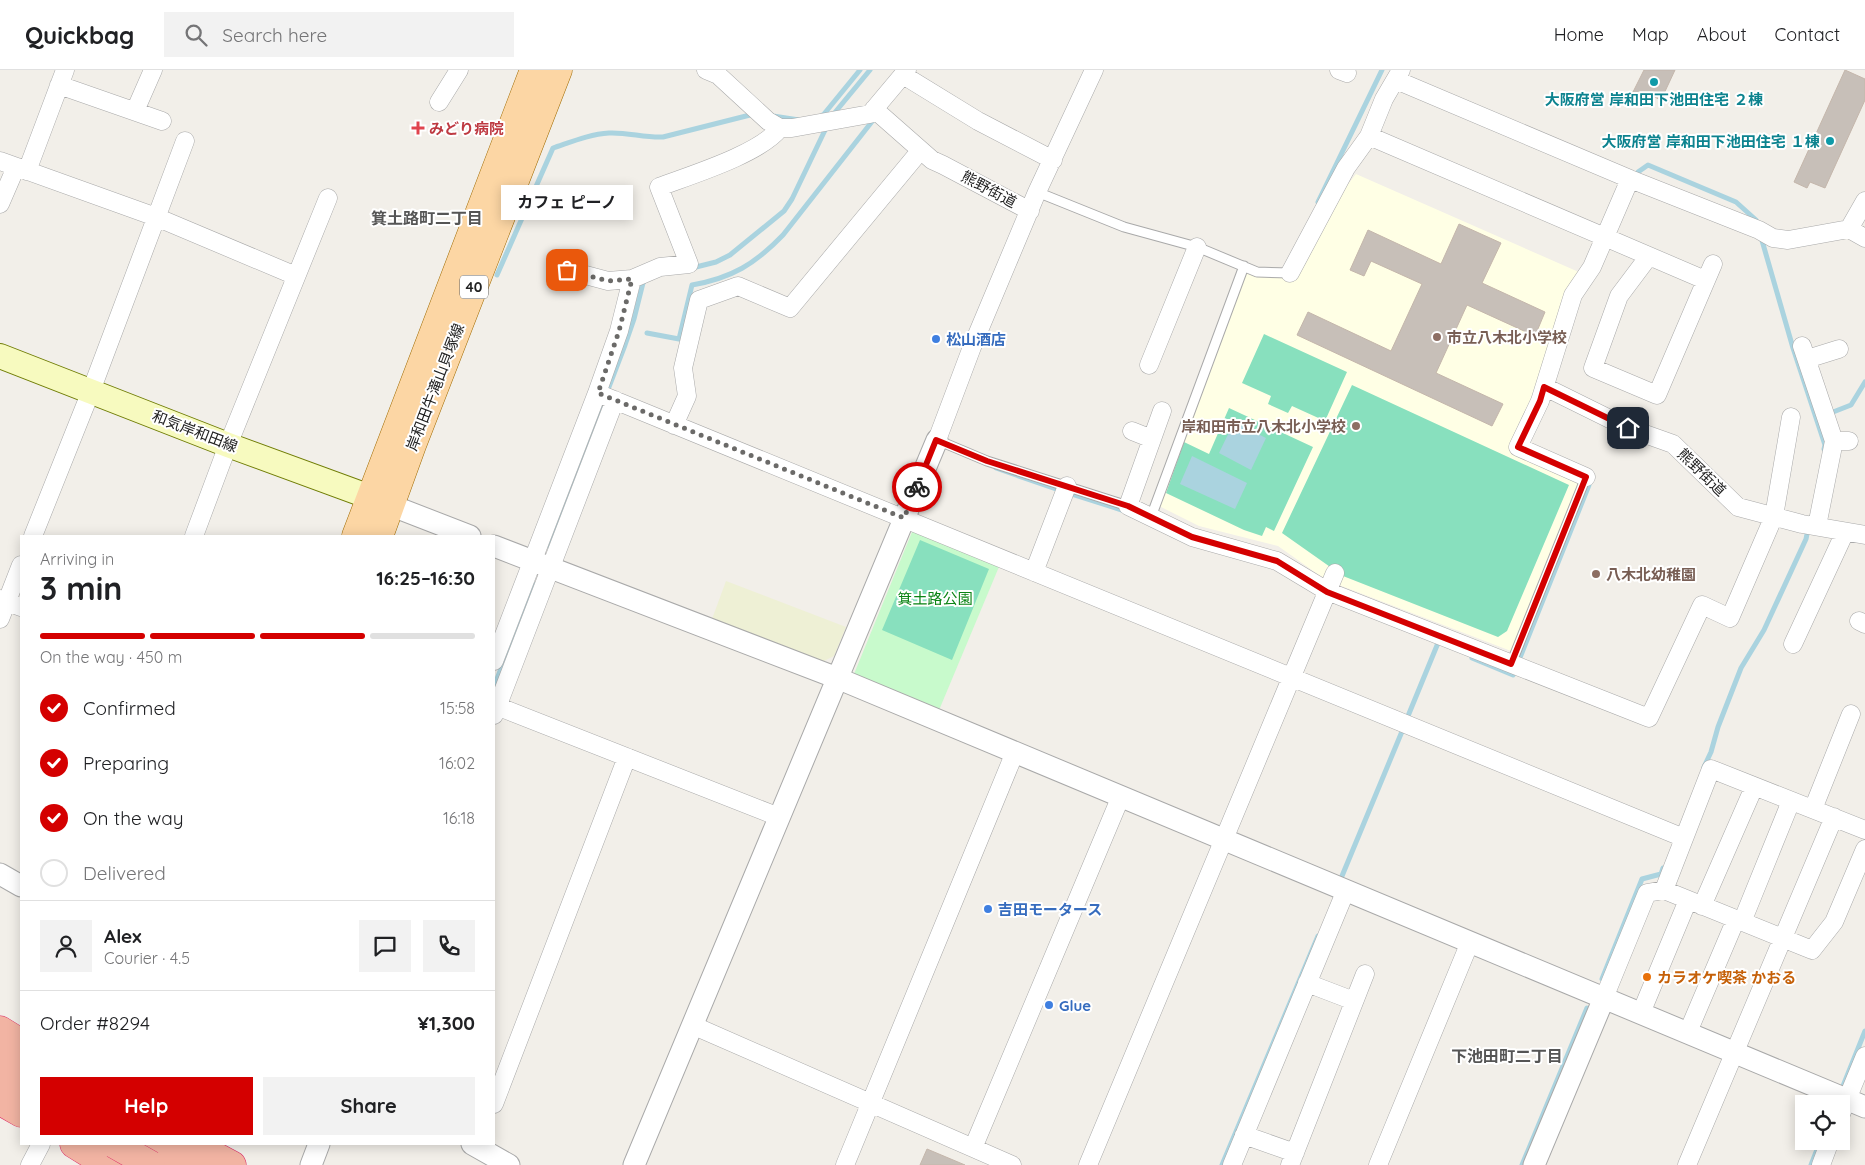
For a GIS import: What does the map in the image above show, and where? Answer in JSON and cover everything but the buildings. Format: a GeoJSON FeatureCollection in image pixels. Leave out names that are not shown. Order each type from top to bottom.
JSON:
{"type":"FeatureCollection","features":[{"type":"Feature","properties":{"kind":"highway"},"geometry":{"type":"LineString","coordinates":[[0,1030],[20,1042]]}},
{"type":"Feature","properties":{"kind":"highway"},"geometry":{"type":"LineString","coordinates":[[0,1054],[20,1066]]}},
{"type":"Feature","properties":{"kind":"highway"},"geometry":{"type":"LineString","coordinates":[[0,1078],[20,1090]]}},
{"type":"Feature","properties":{"kind":"highway"},"geometry":{"type":"LineString","coordinates":[[0,1101],[20,1112]]}},
{"type":"Feature","properties":{"kind":"highway"},"geometry":{"type":"LineString","coordinates":[[76,1145],[108,1165]]}},
{"type":"Feature","properties":{"kind":"highway"},"geometry":{"type":"LineString","coordinates":[[116,1145],[151,1165]]}},
{"type":"Feature","properties":{"kind":"highway"},"geometry":{"type":"LineString","coordinates":[[157,1145],[192,1165]]}},
{"type":"Feature","properties":{"kind":"highway"},"geometry":{"type":"LineString","coordinates":[[195,1145],[232,1165]]}},
{"type":"Feature","properties":{"kind":"main road","name":"岸和田牛滝山貝塚線"},"geometry":{"type":"LineString","coordinates":[[379,535],[381,501],[534,70]]}},
{"type":"Feature","properties":{"kind":"main road","name":"岸和田牛滝山貝塚線"},"geometry":{"type":"LineString","coordinates":[[357,535],[381,501],[412,445],[558,70]]}},
{"type":"Feature","properties":{"kind":"main road","name":"和気岸和田線"},"geometry":{"type":"LineString","coordinates":[[0,356],[228,445],[381,501]]}},
{"type":"Feature","properties":{"kind":"main road"},"geometry":{"type":"LineString","coordinates":[[117,1165],[124,1145]]}},
{"type":"Feature","properties":{"kind":"main road"},"geometry":{"type":"LineString","coordinates":[[140,1165],[147,1145]]}},
{"type":"Feature","properties":{"kind":"street"},"geometry":{"type":"LineString","coordinates":[[135,111],[153,70]]}},
{"type":"Feature","properties":{"kind":"street"},"geometry":{"type":"LineString","coordinates":[[439,102],[458,70]]}},
{"type":"Feature","properties":{"kind":"street"},"geometry":{"type":"LineString","coordinates":[[706,70],[718,74],[768,122],[780,128],[792,128],[870,114],[905,72],[978,121],[1053,160]]}},
{"type":"Feature","properties":{"kind":"street"},"geometry":{"type":"LineString","coordinates":[[1037,192],[1094,70]]}},
{"type":"Feature","properties":{"kind":"street"},"geometry":{"type":"LineString","coordinates":[[1290,273],[1346,168],[1369,136],[1384,99],[1398,75],[1630,178],[1763,233],[1788,240],[1849,229],[1865,238]]}},
{"type":"Feature","properties":{"kind":"street"},"geometry":{"type":"LineString","coordinates":[[0,204],[14,166],[62,78],[162,121]]}},
{"type":"Feature","properties":{"kind":"street","name":"熊野街道"},"geometry":{"type":"LineString","coordinates":[[874,109],[932,160],[943,164],[1030,211],[1037,192]]}},
{"type":"Feature","properties":{"kind":"street"},"geometry":{"type":"LineString","coordinates":[[567,270],[608,281],[632,279],[660,267],[689,264],[659,187],[739,156],[774,136],[780,128]]}},
{"type":"Feature","properties":{"kind":"street"},"geometry":{"type":"LineString","coordinates":[[1369,136],[1705,280]]}},
{"type":"Feature","properties":{"kind":"street"},"geometry":{"type":"LineString","coordinates":[[33,535],[91,392],[185,141]]}},
{"type":"Feature","properties":{"kind":"street"},"geometry":{"type":"LineString","coordinates":[[674,424],[687,396],[684,368],[699,300],[738,286],[790,308],[920,151]]}},
{"type":"Feature","properties":{"kind":"street"},"geometry":{"type":"LineString","coordinates":[[14,166],[156,217],[296,276]]}},
{"type":"Feature","properties":{"kind":"street"},"geometry":{"type":"LineString","coordinates":[[1586,477],[1518,447],[1540,401],[1573,296],[1592,267],[1630,178]]}},
{"type":"Feature","properties":{"kind":"street"},"geometry":{"type":"LineString","coordinates":[[194,535],[228,445],[328,198]]}},
{"type":"Feature","properties":{"kind":"street"},"geometry":{"type":"LineString","coordinates":[[1849,229],[1865,201]]}},
{"type":"Feature","properties":{"kind":"street"},"geometry":{"type":"LineString","coordinates":[[634,1165],[1030,211]]}},
{"type":"Feature","properties":{"kind":"street"},"geometry":{"type":"LineString","coordinates":[[1149,365],[1196,247]]}},
{"type":"Feature","properties":{"kind":"street"},"geometry":{"type":"LineString","coordinates":[[1649,256],[1619,296],[1593,368],[1657,395],[1713,264]]}},
{"type":"Feature","properties":{"kind":"street"},"geometry":{"type":"LineString","coordinates":[[632,279],[606,396],[541,565],[495,709],[627,757],[779,817]]}},
{"type":"Feature","properties":{"kind":"street"},"geometry":{"type":"LineString","coordinates":[[1817,526],[1842,441],[1804,353],[1838,349]]}},
{"type":"Feature","properties":{"kind":"street","name":"熊野街道"},"geometry":{"type":"LineString","coordinates":[[1544,387],[1628,428],[1673,444],[1738,507],[1817,526],[1865,535]]}},
{"type":"Feature","properties":{"kind":"street"},"geometry":{"type":"LineString","coordinates":[[606,396],[1684,838]]}},
{"type":"Feature","properties":{"kind":"street"},"geometry":{"type":"LineString","coordinates":[[1162,411],[1128,506],[1192,537],[1277,561],[1327,592],[1649,718],[1702,605],[1730,618],[1774,516],[1791,417]]}},
{"type":"Feature","properties":{"kind":"street"},"geometry":{"type":"LineString","coordinates":[[1132,431],[1152,439]]}},
{"type":"Feature","properties":{"kind":"street"},"geometry":{"type":"LineString","coordinates":[[1034,572],[1067,486]]}},
{"type":"Feature","properties":{"kind":"street"},"geometry":{"type":"LineString","coordinates":[[381,501],[467,535]]}},
{"type":"Feature","properties":{"kind":"street"},"geometry":{"type":"LineString","coordinates":[[1793,644],[1846,532]]}},
{"type":"Feature","properties":{"kind":"street"},"geometry":{"type":"LineString","coordinates":[[495,546],[837,678],[1688,1032],[1851,1107],[1865,1056]]}},
{"type":"Feature","properties":{"kind":"street"},"geometry":{"type":"LineString","coordinates":[[495,659],[541,565]]}},
{"type":"Feature","properties":{"kind":"street"},"geometry":{"type":"LineString","coordinates":[[0,619],[9,603],[20,568]]}},
{"type":"Feature","properties":{"kind":"street"},"geometry":{"type":"LineString","coordinates":[[1088,1165],[1335,573]]}},
{"type":"Feature","properties":{"kind":"street"},"geometry":{"type":"LineString","coordinates":[[1813,809],[1851,714]]}},
{"type":"Feature","properties":{"kind":"street"},"geometry":{"type":"LineString","coordinates":[[845,1165],[1015,752]]}},
{"type":"Feature","properties":{"kind":"street"},"geometry":{"type":"LineString","coordinates":[[495,1101],[627,757]]}},
{"type":"Feature","properties":{"kind":"street"},"geometry":{"type":"LineString","coordinates":[[1664,890],[1711,769],[1865,830]]}},
{"type":"Feature","properties":{"kind":"street"},"geometry":{"type":"LineString","coordinates":[[1641,1013],[1754,787]]}},
{"type":"Feature","properties":{"kind":"street"},"geometry":{"type":"LineString","coordinates":[[973,1148],[1121,796]]}},
{"type":"Feature","properties":{"kind":"street"},"geometry":{"type":"LineString","coordinates":[[1688,1032],[1791,801]]}},
{"type":"Feature","properties":{"kind":"street"},"geometry":{"type":"LineString","coordinates":[[1687,1165],[1834,817]]}},
{"type":"Feature","properties":{"kind":"street"},"geometry":{"type":"LineString","coordinates":[[1534,1165],[1647,893],[1664,890],[1812,950],[1834,922],[1865,849]]}},
{"type":"Feature","properties":{"kind":"street"},"geometry":{"type":"LineString","coordinates":[[0,874],[20,885]]}},
{"type":"Feature","properties":{"kind":"street"},"geometry":{"type":"LineString","coordinates":[[1232,1165],[1346,890]]}},
{"type":"Feature","properties":{"kind":"street"},"geometry":{"type":"LineString","coordinates":[[1378,1165],[1470,942]]}},
{"type":"Feature","properties":{"kind":"street"},"geometry":{"type":"LineString","coordinates":[[1244,1135],[1292,1159],[1365,974]]}},
{"type":"Feature","properties":{"kind":"street"},"geometry":{"type":"LineString","coordinates":[[1307,983],[1354,1000]]}},
{"type":"Feature","properties":{"kind":"street"},"geometry":{"type":"LineString","coordinates":[[692,1025],[1012,1165]]}},
{"type":"Feature","properties":{"kind":"street"},"geometry":{"type":"LineString","coordinates":[[30,1165],[40,1145]]}},
{"type":"Feature","properties":{"kind":"street"},"geometry":{"type":"LineString","coordinates":[[311,1165],[319,1145]]}},
{"type":"Feature","properties":{"kind":"street"},"geometry":{"type":"LineString","coordinates":[[476,1145],[510,1165]]}},
{"type":"Feature","properties":{"kind":"street"},"geometry":{"type":"LineString","coordinates":[[1821,1165],[1827,1150]]}},
{"type":"Feature","properties":{"kind":"lane","name":"熊野街道"},"geometry":{"type":"LineString","coordinates":[[1037,192],[1124,228],[1196,247],[1257,272],[1290,273]]}},
{"type":"Feature","properties":{"kind":"lane"},"geometry":{"type":"LineString","coordinates":[[1151,517],[1244,266]]}},
{"type":"Feature","properties":{"kind":"lane"},"geometry":{"type":"LineString","coordinates":[[936,440],[987,461],[1128,506]]}},
{"type":"Feature","properties":{"kind":"lane"},"geometry":{"type":"LineString","coordinates":[[1511,664],[1586,477]]}},
{"type":"Feature","properties":{"kind":"shaded area","name":"岸和田市立八木北小学校"},"geometry":{"type":"Polygon","coordinates":[[[1356,174],[1581,273],[1512,451],[1580,483],[1511,651],[1326,580],[1278,546],[1199,526],[1159,506],[1245,271],[1296,278],[1338,197],[1356,174]]]}},
{"type":"Feature","properties":{"kind":"shaded area"},"geometry":{"type":"Polygon","coordinates":[[[726,581],[846,627],[834,656],[822,662],[712,619],[726,581]]]}},
{"type":"Feature","properties":{"kind":"green space"},"geometry":{"type":"Polygon","coordinates":[[[1264,334],[1347,372],[1325,421],[1292,406],[1288,413],[1268,404],[1271,396],[1242,383],[1264,334]]]}},
{"type":"Feature","properties":{"kind":"green space"},"geometry":{"type":"Polygon","coordinates":[[[1352,385],[1569,485],[1507,631],[1498,637],[1343,576],[1282,533],[1352,385]]]}},
{"type":"Feature","properties":{"kind":"green space"},"geometry":{"type":"Polygon","coordinates":[[[1229,408],[1313,447],[1274,531],[1266,527],[1262,536],[1244,530],[1166,493],[1184,442],[1209,454],[1229,408]]]}},
{"type":"Feature","properties":{"kind":"green space","name":"箕土路公園"},"geometry":{"type":"Polygon","coordinates":[[[918,529],[1001,562],[937,715],[858,682],[854,674],[912,532],[918,529]]]}},
{"type":"Feature","properties":{"kind":"green space"},"geometry":{"type":"Polygon","coordinates":[[[920,540],[989,569],[952,660],[882,630],[920,540]]]}},
{"type":"Feature","properties":{"kind":"water"},"geometry":{"type":"Polygon","coordinates":[[[1234,422],[1266,438],[1251,470],[1219,453],[1234,422]]]}},
{"type":"Feature","properties":{"kind":"water"},"geometry":{"type":"Polygon","coordinates":[[[1192,456],[1247,483],[1235,509],[1180,484],[1192,456]]]}},
{"type":"Feature","properties":{"kind":"waterway"},"geometry":{"type":"LineString","coordinates":[[820,117],[860,70]]}},
{"type":"Feature","properties":{"kind":"waterway"},"geometry":{"type":"LineString","coordinates":[[832,116],[870,70]]}},
{"type":"Feature","properties":{"kind":"waterway"},"geometry":{"type":"LineString","coordinates":[[1318,202],[1382,70]]}},
{"type":"Feature","properties":{"kind":"waterway"},"geometry":{"type":"LineString","coordinates":[[497,275],[553,148],[602,134],[616,133],[663,137],[754,114]]}},
{"type":"Feature","properties":{"kind":"waterway"},"geometry":{"type":"LineString","coordinates":[[773,116],[799,120]]}},
{"type":"Feature","properties":{"kind":"waterway"},"geometry":{"type":"LineString","coordinates":[[647,333],[679,339],[692,285],[731,274],[752,262],[773,245],[783,235],[874,119]]}},
{"type":"Feature","properties":{"kind":"waterway"},"geometry":{"type":"LineString","coordinates":[[692,268],[716,262],[730,255],[784,211],[792,199],[827,126]]}},
{"type":"Feature","properties":{"kind":"waterway"},"geometry":{"type":"LineString","coordinates":[[1638,172],[1648,165],[1736,202],[1758,224]]}},
{"type":"Feature","properties":{"kind":"waterway"},"geometry":{"type":"LineString","coordinates":[[1761,237],[1793,348],[1825,445],[1824,449]]}},
{"type":"Feature","properties":{"kind":"waterway"},"geometry":{"type":"LineString","coordinates":[[548,546],[625,345],[643,283],[646,279]]}},
{"type":"Feature","properties":{"kind":"waterway"},"geometry":{"type":"LineString","coordinates":[[1828,414],[1851,405],[1865,382]]}},
{"type":"Feature","properties":{"kind":"waterway"},"geometry":{"type":"LineString","coordinates":[[996,468],[1059,490]]}},
{"type":"Feature","properties":{"kind":"waterway"},"geometry":{"type":"LineString","coordinates":[[1472,658],[1513,675],[1589,485],[1585,483]]}},
{"type":"Feature","properties":{"kind":"waterway"},"geometry":{"type":"LineString","coordinates":[[1072,494],[1125,511]]}},
{"type":"Feature","properties":{"kind":"waterway"},"geometry":{"type":"LineString","coordinates":[[1704,767],[1741,668],[1764,630],[1806,539],[1808,529]]}},
{"type":"Feature","properties":{"kind":"waterway"},"geometry":{"type":"LineString","coordinates":[[495,684],[533,584]]}},
{"type":"Feature","properties":{"kind":"waterway"},"geometry":{"type":"LineString","coordinates":[[1408,716],[1438,643]]}},
{"type":"Feature","properties":{"kind":"waterway"},"geometry":{"type":"LineString","coordinates":[[1342,876],[1403,729]]}},
{"type":"Feature","properties":{"kind":"waterway"},"geometry":{"type":"LineString","coordinates":[[1602,979],[1642,879],[1661,874],[1663,868]]}},
{"type":"Feature","properties":{"kind":"waterway"},"geometry":{"type":"LineString","coordinates":[[1222,1165],[1318,936]]}},
{"type":"Feature","properties":{"kind":"waterway"},"geometry":{"type":"LineString","coordinates":[[1522,1165],[1587,1008]]}},
{"type":"Feature","properties":{"kind":"waterway"},"geometry":{"type":"LineString","coordinates":[[1841,1091],[1865,1031]]}},
{"type":"Feature","properties":{"kind":"waterway"},"geometry":{"type":"LineString","coordinates":[[1811,1165],[1817,1150]]}},
{"type":"Feature","properties":{"kind":"way so far"},"geometry":{"type":"LineString","coordinates":[[567,270],[608,281],[632,279],[619,331],[598,393],[904,518],[917,487]]}},
{"type":"Feature","properties":{"kind":"place","name":"大阪府営 岸和田下池田住宅 ２棟"},"geometry":{"type":"Point","coordinates":[1654,82]}},
{"type":"Feature","properties":{"kind":"place","name":"みどり病院"},"geometry":{"type":"Point","coordinates":[418,128]}},
{"type":"Feature","properties":{"kind":"place","name":"大阪府営 岸和田下池田住宅 １棟"},"geometry":{"type":"Point","coordinates":[1830,141]}},
{"type":"Feature","properties":{"kind":"place","name":"カフェ ピーノ"},"geometry":{"type":"Point","coordinates":[567,270]}},
{"type":"Feature","properties":{"kind":"place","name":"市立八木北小学校"},"geometry":{"type":"Point","coordinates":[1437,337]}},
{"type":"Feature","properties":{"kind":"place","name":"松山酒店"},"geometry":{"type":"Point","coordinates":[936,339]}},
{"type":"Feature","properties":{"kind":"place","name":"岸和田市立八木北小学校"},"geometry":{"type":"Point","coordinates":[1356,426]}},
{"type":"Feature","properties":{"kind":"place","name":"八木北幼稚園"},"geometry":{"type":"Point","coordinates":[1596,574]}},
{"type":"Feature","properties":{"kind":"place","name":"吉田モータース"},"geometry":{"type":"Point","coordinates":[988,909]}},
{"type":"Feature","properties":{"kind":"place","name":"カラオケ喫茶 かおる"},"geometry":{"type":"Point","coordinates":[1647,977]}},
{"type":"Feature","properties":{"kind":"place","name":"Glue"},"geometry":{"type":"Point","coordinates":[1049,1005]}},
{"type":"Feature","properties":{"kind":"district","name":"箕土路町二丁目"},"geometry":{"type":"Point","coordinates":[427,218]}},
{"type":"Feature","properties":{"kind":"district","name":"下池田町二丁目"},"geometry":{"type":"Point","coordinates":[1507,1056]}},
{"type":"Feature","properties":{"kind":"route"},"geometry":{"type":"LineString","coordinates":[[917,487],[936,440],[987,461],[1128,506],[1192,537],[1277,561],[1327,592],[1511,664],[1586,477],[1518,447],[1540,401],[1544,387],[1628,428]]}}]}
